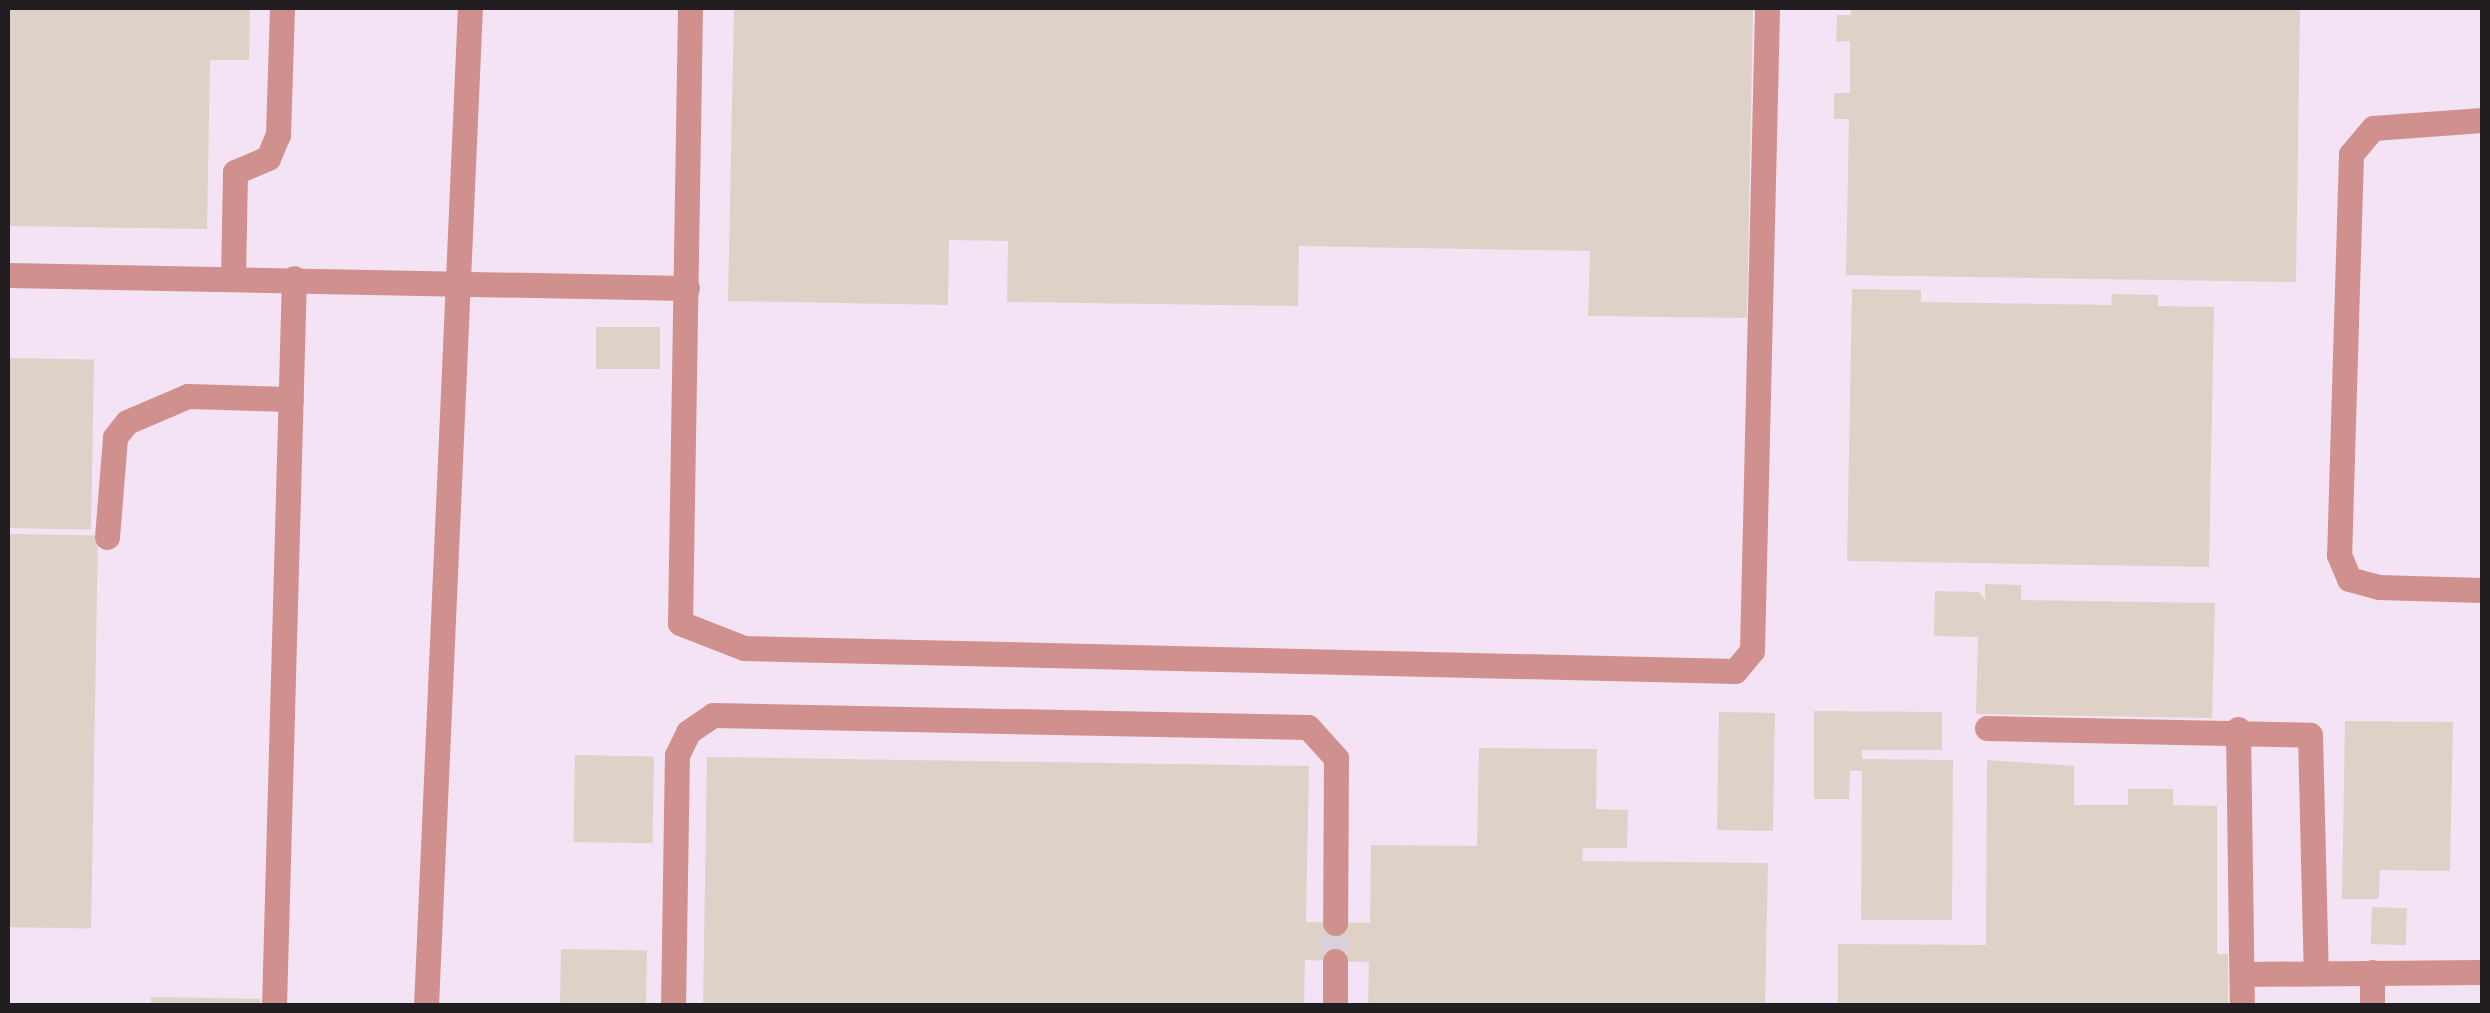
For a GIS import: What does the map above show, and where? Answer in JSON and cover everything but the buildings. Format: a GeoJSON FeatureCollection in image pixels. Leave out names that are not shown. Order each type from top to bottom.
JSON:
{"type":"FeatureCollection","features":[{"type":"Feature","properties":{"kind":"lane"},"geometry":{"type":"LineString","coordinates":[[233,278],[235,172],[268,158],[278,136],[282,8]]}},
{"type":"Feature","properties":{"kind":"lane"},"geometry":{"type":"LineString","coordinates":[[426,1006],[470,8]]}},
{"type":"Feature","properties":{"kind":"lane"},"geometry":{"type":"LineString","coordinates":[[690,8],[680,623],[706,637],[787,650],[1735,671],[1752,652],[1767,8]]}},
{"type":"Feature","properties":{"kind":"lane"},"geometry":{"type":"LineString","coordinates":[[2482,120],[2372,128],[2351,154],[2339,555],[2349,579],[2378,587],[2482,590]]}},
{"type":"Feature","properties":{"kind":"lane"},"geometry":{"type":"LineString","coordinates":[[8,275],[461,280],[687,288]]}},
{"type":"Feature","properties":{"kind":"lane"},"geometry":{"type":"LineString","coordinates":[[274,1006],[294,278]]}},
{"type":"Feature","properties":{"kind":"lane"},"geometry":{"type":"LineString","coordinates":[[107,537],[115,438],[127,422],[188,396],[291,399]]}},
{"type":"Feature","properties":{"kind":"lane"},"geometry":{"type":"LineString","coordinates":[[673,1006],[677,755],[688,732],[713,714],[1308,727],[1336,758],[1335,923]]}},
{"type":"Feature","properties":{"kind":"lane"},"geometry":{"type":"LineString","coordinates":[[1986,728],[2238,729],[2317,740],[2316,973]]}},
{"type":"Feature","properties":{"kind":"lane"},"geometry":{"type":"LineString","coordinates":[[2238,729],[2242,1006]]}},
{"type":"Feature","properties":{"kind":"lane"},"geometry":{"type":"LineString","coordinates":[[1334,1006],[1335,961]]}},
{"type":"Feature","properties":{"kind":"lane"},"geometry":{"type":"LineString","coordinates":[[2372,972],[2372,1006]]}},
{"type":"Feature","properties":{"kind":"lane"},"geometry":{"type":"LineString","coordinates":[[2243,974],[2482,972]]}},
{"type":"Feature","properties":{"kind":"shaded area"},"geometry":{"type":"Polygon","coordinates":[[[8,8],[2482,8],[2482,1005],[8,1005],[8,8]]]}},
{"type":"Feature","properties":{"kind":"tunnel"},"geometry":{"type":"LineString","coordinates":[[1335,923],[1335,961]]}}]}
